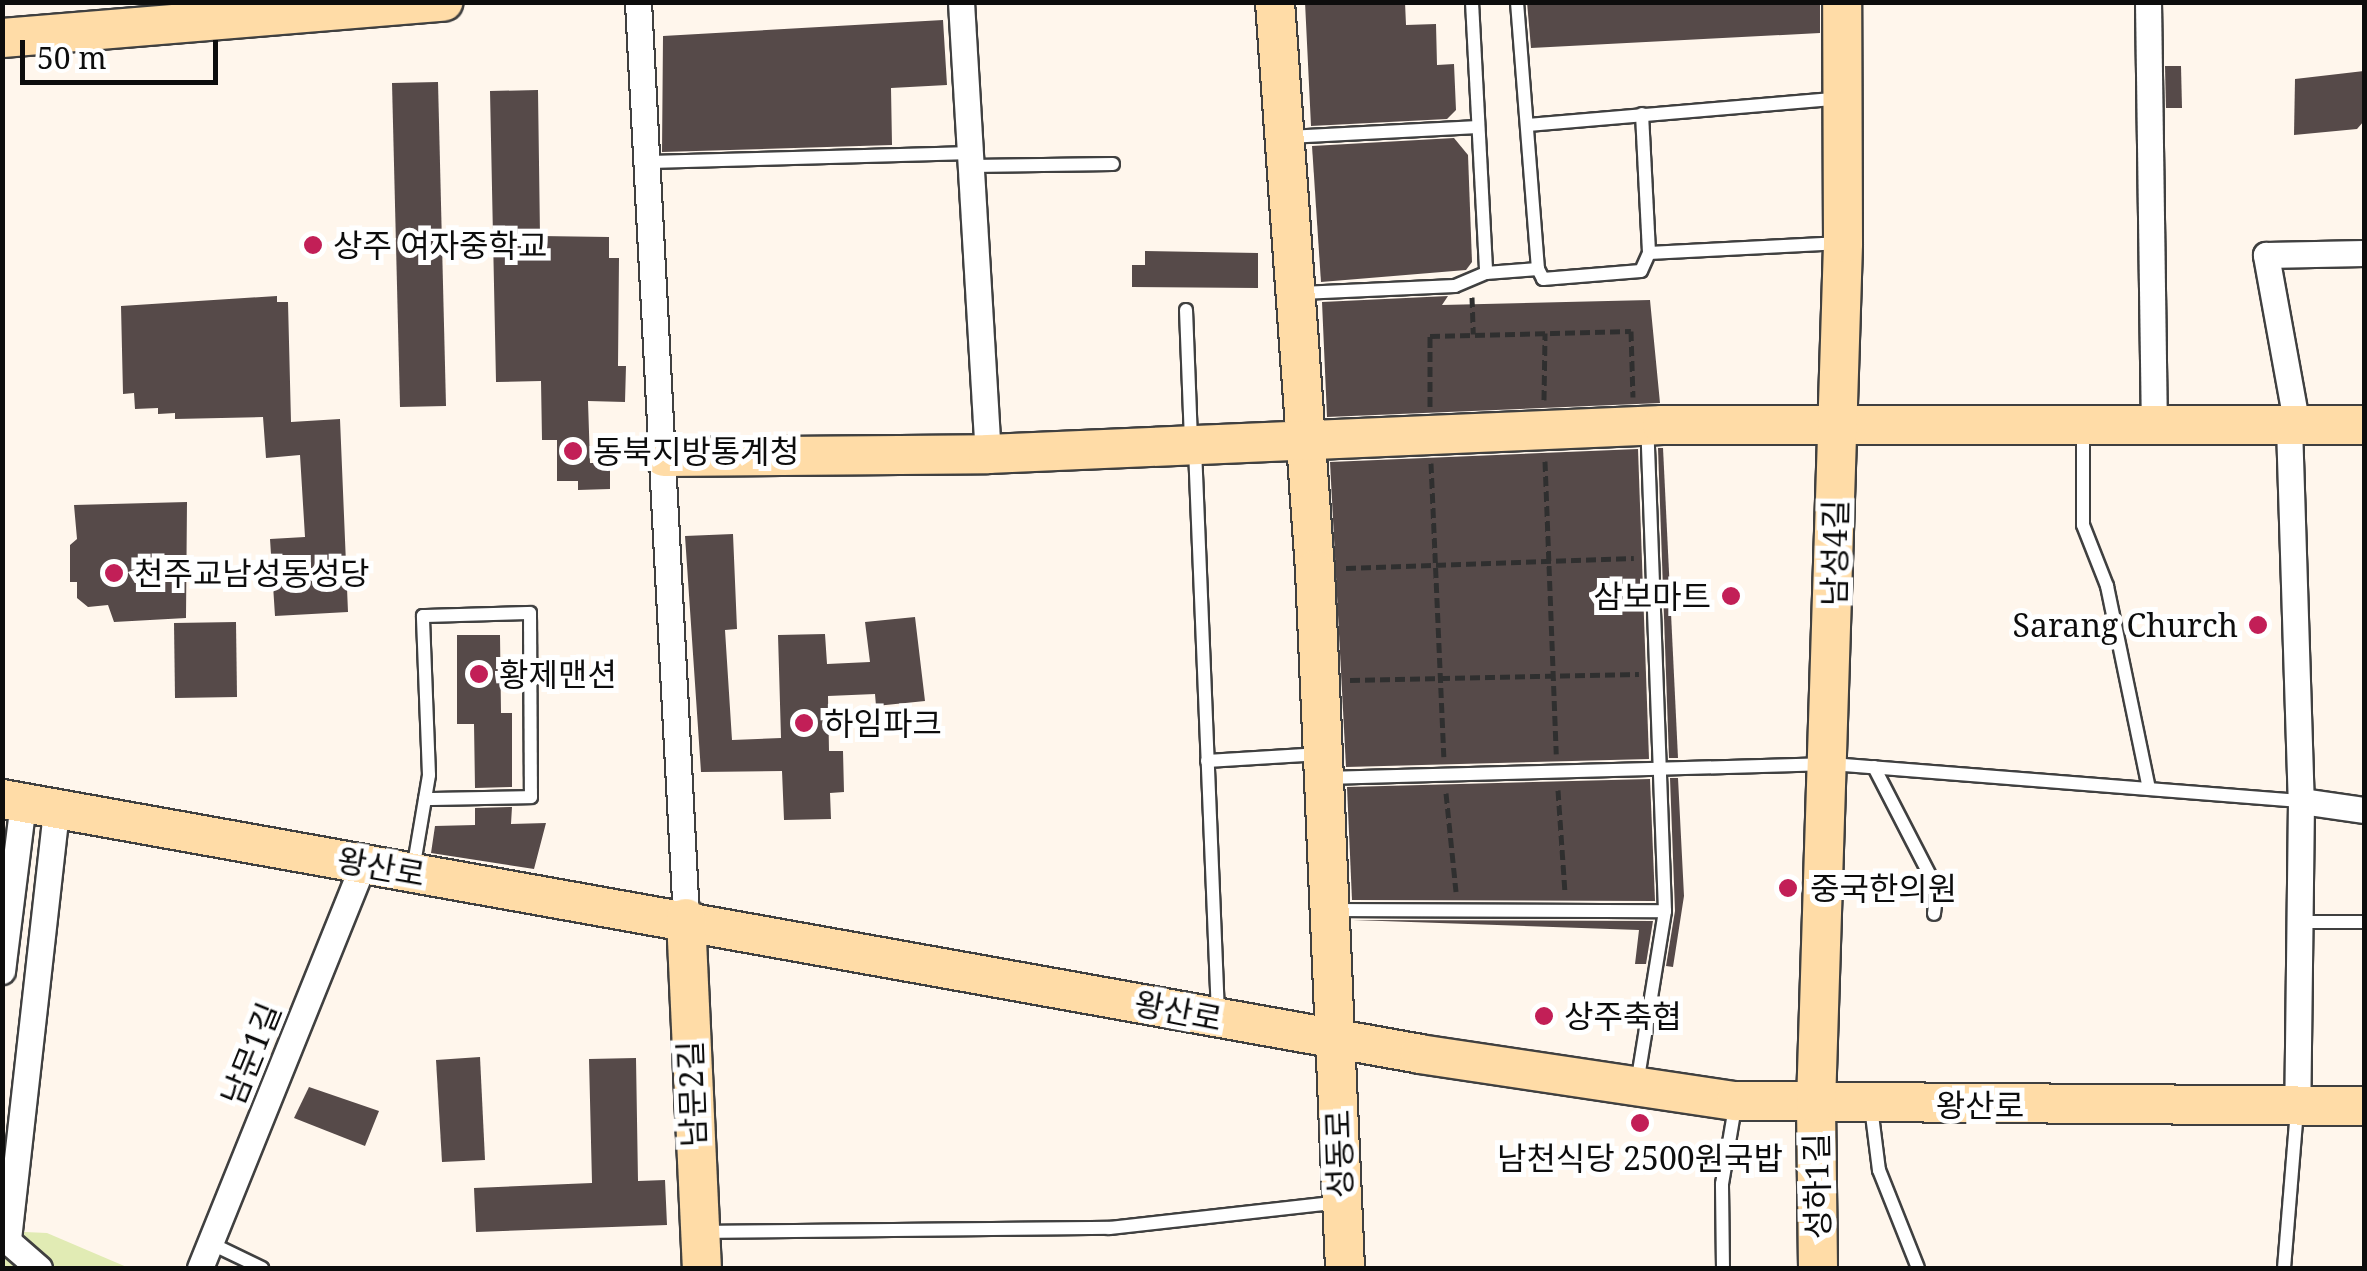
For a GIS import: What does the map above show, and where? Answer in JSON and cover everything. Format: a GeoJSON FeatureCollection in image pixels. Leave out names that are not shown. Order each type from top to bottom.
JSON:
{"type":"FeatureCollection","features":[{"type":"Feature","properties":{"kind":"street"},"geometry":{"type":"LineString","coordinates":[[2,38],[444,2]]}},
{"type":"Feature","properties":{"kind":"street"},"geometry":{"type":"LineString","coordinates":[[638,2],[650,162],[686,918]]}},
{"type":"Feature","properties":{"kind":"street"},"geometry":{"type":"LineString","coordinates":[[961,2],[988,454]]}},
{"type":"Feature","properties":{"kind":"street","name":"성동로"},"geometry":{"type":"LineString","coordinates":[[1275,2],[1315,570],[1345,1268]]}},
{"type":"Feature","properties":{"kind":"street","name":"남성4길"},"geometry":{"type":"LineString","coordinates":[[1816,1104],[1831,764],[1843,243],[1842,2]]}},
{"type":"Feature","properties":{"kind":"street"},"geometry":{"type":"LineString","coordinates":[[2148,2],[2154,427]]}},
{"type":"Feature","properties":{"kind":"street"},"geometry":{"type":"LineString","coordinates":[[2298,1106],[2301,801],[2293,426],[2266,255],[2364,253]]}},
{"type":"Feature","properties":{"kind":"street"},"geometry":{"type":"LineString","coordinates":[[664,457],[988,454],[1838,423],[2364,425]]}},
{"type":"Feature","properties":{"kind":"street"},"geometry":{"type":"LineString","coordinates":[[2301,801],[2364,810]]}},
{"type":"Feature","properties":{"kind":"street"},"geometry":{"type":"LineString","coordinates":[[2,971],[27,804]]}},
{"type":"Feature","properties":{"kind":"street"},"geometry":{"type":"LineString","coordinates":[[27,804],[19,1248],[63,1268]]}},
{"type":"Feature","properties":{"kind":"street","name":"왕산로"},"geometry":{"type":"LineString","coordinates":[[27,804],[686,918],[1218,1019],[1736,1101],[2364,1106]]}},
{"type":"Feature","properties":{"kind":"street","name":"남문1길"},"geometry":{"type":"LineString","coordinates":[[200,1268],[363,864]]}},
{"type":"Feature","properties":{"kind":"street","name":"남문2길"},"geometry":{"type":"LineString","coordinates":[[686,918],[701,1250]]}},
{"type":"Feature","properties":{"kind":"street","name":"성하1길"},"geometry":{"type":"LineString","coordinates":[[1816,1104],[1818,1268]]}},
{"type":"Feature","properties":{"kind":"lane"},"geometry":{"type":"LineString","coordinates":[[1472,2],[1486,273]]}},
{"type":"Feature","properties":{"kind":"lane"},"geometry":{"type":"LineString","coordinates":[[1517,2],[1538,269],[1543,279],[1641,272],[1649,253],[1642,114]]}},
{"type":"Feature","properties":{"kind":"lane"},"geometry":{"type":"LineString","coordinates":[[1528,124],[1843,98]]}},
{"type":"Feature","properties":{"kind":"lane"},"geometry":{"type":"LineString","coordinates":[[1284,137],[1476,127]]}},
{"type":"Feature","properties":{"kind":"lane"},"geometry":{"type":"LineString","coordinates":[[650,162],[972,160],[1113,164]]}},
{"type":"Feature","properties":{"kind":"lane"},"geometry":{"type":"LineString","coordinates":[[1649,253],[1843,243]]}},
{"type":"Feature","properties":{"kind":"lane"},"geometry":{"type":"LineString","coordinates":[[1296,293],[1455,286],[1486,273],[1538,269]]}},
{"type":"Feature","properties":{"kind":"lane"},"geometry":{"type":"LineString","coordinates":[[1186,310],[1218,1019]]}},
{"type":"Feature","properties":{"kind":"lane"},"geometry":{"type":"LineString","coordinates":[[2083,426],[2083,525],[2107,586],[2149,789]]}},
{"type":"Feature","properties":{"kind":"lane"},"geometry":{"type":"LineString","coordinates":[[1637,1086],[1665,911],[1641,429]]}},
{"type":"Feature","properties":{"kind":"lane"},"geometry":{"type":"LineString","coordinates":[[413,873],[425,799],[423,616],[530,614],[531,797],[425,799]]}},
{"type":"Feature","properties":{"kind":"lane"},"geometry":{"type":"LineString","coordinates":[[1207,762],[1444,774],[1656,765],[1831,764],[2301,801]]}},
{"type":"Feature","properties":{"kind":"lane"},"geometry":{"type":"LineString","coordinates":[[1874,767],[1936,889],[1934,914]]}},
{"type":"Feature","properties":{"kind":"lane"},"geometry":{"type":"LineString","coordinates":[[1328,910],[1458,909],[1567,915],[1665,911]]}},
{"type":"Feature","properties":{"kind":"lane"},"geometry":{"type":"LineString","coordinates":[[2299,922],[2364,922]]}},
{"type":"Feature","properties":{"kind":"lane"},"geometry":{"type":"LineString","coordinates":[[1723,1268],[1722,1184],[1736,1101]]}},
{"type":"Feature","properties":{"kind":"lane"},"geometry":{"type":"LineString","coordinates":[[1871,1104],[1879,1170],[1918,1268]]}},
{"type":"Feature","properties":{"kind":"lane"},"geometry":{"type":"LineString","coordinates":[[2284,1268],[2298,1106]]}},
{"type":"Feature","properties":{"kind":"lane"},"geometry":{"type":"LineString","coordinates":[[701,1250],[1108,1228],[1340,1202]]}},
{"type":"Feature","properties":{"kind":"lane"},"geometry":{"type":"LineString","coordinates":[[210,1243],[262,1268]]}},
{"type":"Feature","properties":{"kind":"path"},"geometry":{"type":"LineString","coordinates":[[1471,279],[1473,334]]}},
{"type":"Feature","properties":{"kind":"path"},"geometry":{"type":"LineString","coordinates":[[1458,909],[1444,774],[1430,438],[1430,336],[1630,330],[1641,429]]}},
{"type":"Feature","properties":{"kind":"path"},"geometry":{"type":"LineString","coordinates":[[1545,333],[1544,434],[1567,915]]}},
{"type":"Feature","properties":{"kind":"path"},"geometry":{"type":"LineString","coordinates":[[1315,570],[1647,558]]}},
{"type":"Feature","properties":{"kind":"path"},"geometry":{"type":"LineString","coordinates":[[1321,682],[1554,673],[1652,674]]}},
{"type":"Feature","properties":{"kind":"green space"},"geometry":{"type":"Polygon","coordinates":[[[3,1231],[47,1233],[129,1268],[3,1268],[3,1231]]]}},
{"type":"Feature","properties":{"kind":"building"},"geometry":{"type":"Polygon","coordinates":[[[1305,2],[1405,2],[1406,25],[1436,24],[1437,65],[1454,64],[1456,110],[1447,119],[1311,126],[1305,2]]]}},
{"type":"Feature","properties":{"kind":"building"},"geometry":{"type":"Polygon","coordinates":[[[1527,2],[1820,2],[1820,33],[1531,48],[1527,2]]]}},
{"type":"Feature","properties":{"kind":"building"},"geometry":{"type":"Polygon","coordinates":[[[943,20],[947,85],[891,88],[892,145],[662,152],[663,36],[943,20]]]}},
{"type":"Feature","properties":{"kind":"building"},"geometry":{"type":"Polygon","coordinates":[[[2165,66],[2181,66],[2182,108],[2166,108],[2165,66]]]}},
{"type":"Feature","properties":{"kind":"building"},"geometry":{"type":"Polygon","coordinates":[[[2364,71],[2364,121],[2357,129],[2294,135],[2295,79],[2364,71]]]}},
{"type":"Feature","properties":{"kind":"building"},"geometry":{"type":"Polygon","coordinates":[[[438,82],[446,406],[400,407],[392,83],[438,82]]]}},
{"type":"Feature","properties":{"kind":"building"},"geometry":{"type":"Polygon","coordinates":[[[538,90],[540,236],[609,237],[609,258],[619,258],[618,366],[626,366],[625,402],[588,401],[590,463],[610,463],[610,489],[578,490],[578,481],[557,481],[557,440],[542,440],[541,381],[496,382],[490,91],[538,90]]]}},
{"type":"Feature","properties":{"kind":"building"},"geometry":{"type":"Polygon","coordinates":[[[1454,138],[1468,155],[1472,262],[1466,270],[1321,282],[1312,146],[1454,138]]]}},
{"type":"Feature","properties":{"kind":"building"},"geometry":{"type":"Polygon","coordinates":[[[1145,251],[1258,253],[1258,288],[1132,287],[1132,265],[1145,265],[1145,251]]]}},
{"type":"Feature","properties":{"kind":"building"},"geometry":{"type":"Polygon","coordinates":[[[277,296],[277,302],[288,302],[291,422],[340,419],[348,612],[275,616],[270,539],[305,537],[300,455],[266,458],[263,417],[175,419],[175,413],[158,414],[158,408],[135,409],[134,393],[123,394],[121,306],[277,296]]]}},
{"type":"Feature","properties":{"kind":"building"},"geometry":{"type":"Polygon","coordinates":[[[1448,296],[1442,305],[1650,300],[1660,403],[1327,417],[1322,302],[1448,296]]]}},
{"type":"Feature","properties":{"kind":"building"},"geometry":{"type":"Polygon","coordinates":[[[1658,448],[1663,448],[1678,758],[1669,758],[1658,448]]]}},
{"type":"Feature","properties":{"kind":"building"},"geometry":{"type":"Polygon","coordinates":[[[1638,449],[1649,759],[1346,767],[1330,462],[1638,449]]]}},
{"type":"Feature","properties":{"kind":"building"},"geometry":{"type":"Polygon","coordinates":[[[187,502],[186,618],[114,622],[108,605],[88,607],[77,598],[77,582],[70,582],[70,545],[77,539],[74,505],[187,502]]]}},
{"type":"Feature","properties":{"kind":"building"},"geometry":{"type":"Polygon","coordinates":[[[733,534],[737,629],[725,630],[732,740],[781,738],[778,635],[825,634],[827,664],[870,662],[865,622],[915,617],[925,701],[876,706],[875,694],[828,696],[829,751],[843,751],[844,792],[830,793],[831,819],[784,820],[782,771],[701,772],[685,536],[733,534]]]}},
{"type":"Feature","properties":{"kind":"building"},"geometry":{"type":"Polygon","coordinates":[[[236,622],[237,697],[175,698],[174,623],[236,622]]]}},
{"type":"Feature","properties":{"kind":"building","name":"황제맨션"},"geometry":{"type":"Polygon","coordinates":[[[457,635],[500,635],[501,713],[512,713],[512,787],[475,788],[474,724],[457,724],[457,635]]]}},
{"type":"Feature","properties":{"kind":"building"},"geometry":{"type":"Polygon","coordinates":[[[1670,778],[1678,778],[1684,896],[1673,967],[1666,966],[1675,911],[1670,778]]]}},
{"type":"Feature","properties":{"kind":"building"},"geometry":{"type":"Polygon","coordinates":[[[1650,779],[1655,901],[1352,900],[1347,787],[1650,779]]]}},
{"type":"Feature","properties":{"kind":"building"},"geometry":{"type":"Polygon","coordinates":[[[512,807],[511,824],[546,823],[534,869],[431,853],[435,826],[475,825],[475,808],[512,807]]]}},
{"type":"Feature","properties":{"kind":"building"},"geometry":{"type":"Polygon","coordinates":[[[1353,920],[1653,921],[1646,964],[1635,964],[1639,930],[1353,920]]]}},
{"type":"Feature","properties":{"kind":"building"},"geometry":{"type":"Polygon","coordinates":[[[480,1057],[485,1160],[442,1162],[436,1060],[480,1057]]]}},
{"type":"Feature","properties":{"kind":"building"},"geometry":{"type":"Polygon","coordinates":[[[636,1058],[638,1181],[665,1180],[667,1225],[476,1232],[474,1188],[592,1183],[589,1059],[636,1058]]]}},
{"type":"Feature","properties":{"kind":"building"},"geometry":{"type":"Polygon","coordinates":[[[309,1087],[379,1111],[365,1146],[294,1118],[309,1087]]]}},
{"type":"Feature","properties":{"kind":"place","name":"상주 여자중학교"},"geometry":{"type":"Point","coordinates":[313,245]}},
{"type":"Feature","properties":{"kind":"place","name":"동북지방통계청"},"geometry":{"type":"Point","coordinates":[573,451]}},
{"type":"Feature","properties":{"kind":"place","name":"천주교남성동성당"},"geometry":{"type":"Point","coordinates":[114,573]}},
{"type":"Feature","properties":{"kind":"place","name":"삼보마트"},"geometry":{"type":"Point","coordinates":[1731,596]}},
{"type":"Feature","properties":{"kind":"place","name":"Sarang Church"},"geometry":{"type":"Point","coordinates":[2258,625]}},
{"type":"Feature","properties":{"kind":"place","name":"황제맨션"},"geometry":{"type":"Point","coordinates":[479,674]}},
{"type":"Feature","properties":{"kind":"place","name":"하임파크"},"geometry":{"type":"Point","coordinates":[804,723]}},
{"type":"Feature","properties":{"kind":"place","name":"중국한의원"},"geometry":{"type":"Point","coordinates":[1788,888]}},
{"type":"Feature","properties":{"kind":"place","name":"상주축협"},"geometry":{"type":"Point","coordinates":[1544,1016]}},
{"type":"Feature","properties":{"kind":"place","name":"남천식당 2500원국밥"},"geometry":{"type":"Point","coordinates":[1640,1123]}}]}
